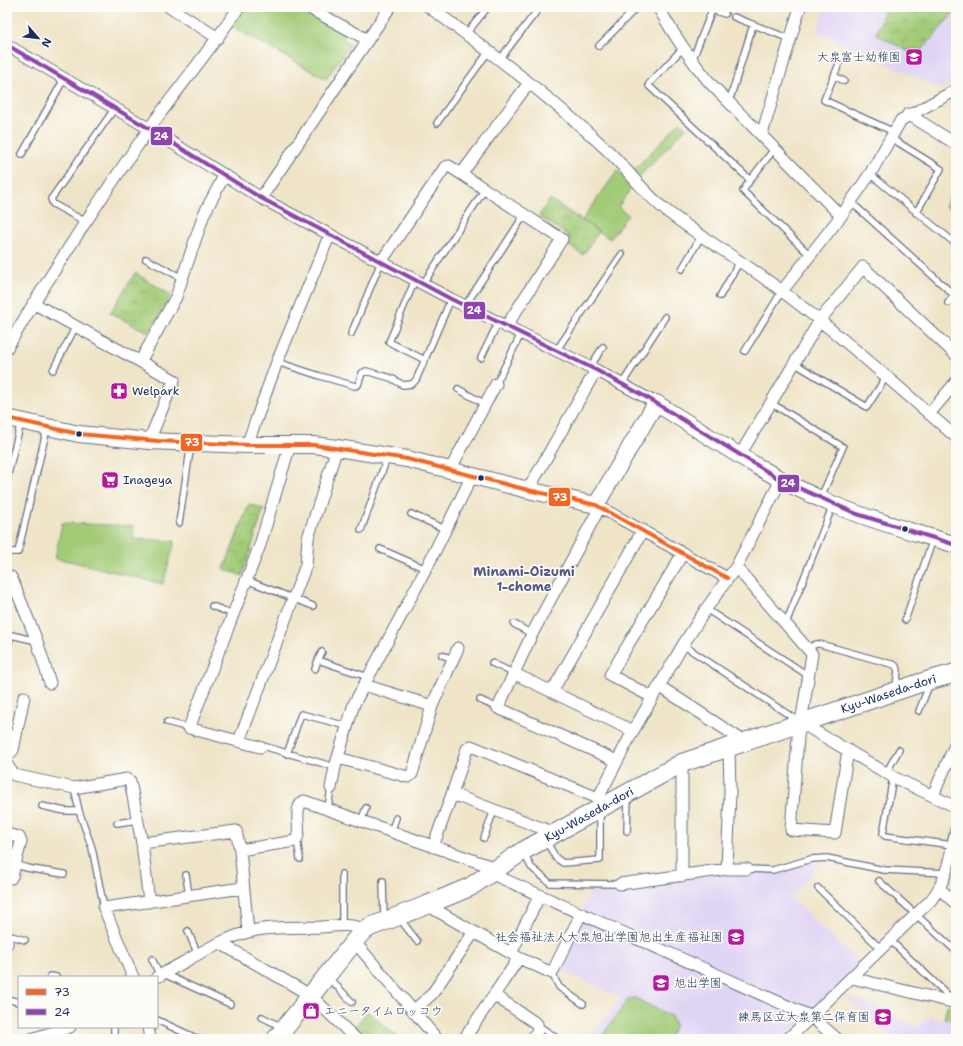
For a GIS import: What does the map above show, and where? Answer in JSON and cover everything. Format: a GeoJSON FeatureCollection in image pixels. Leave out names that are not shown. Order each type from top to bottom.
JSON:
{"type":"FeatureCollection","features":[{"type":"Feature","properties":{"kind":"main road","name":"Kyu-Waseda-dori"},"geometry":{"type":"LineString","coordinates":[[280,1033],[359,935],[390,918],[427,905],[470,886],[523,851],[550,836],[599,803],[628,793],[682,763],[932,679],[956,673]]}},
{"type":"Feature","properties":{"kind":"street"},"geometry":{"type":"LineString","coordinates":[[169,7],[218,38]]}},
{"type":"Feature","properties":{"kind":"street"},"geometry":{"type":"LineString","coordinates":[[7,348],[33,304],[86,222],[150,128],[218,38],[239,7]]}},
{"type":"Feature","properties":{"kind":"street"},"geometry":{"type":"LineString","coordinates":[[307,7],[368,40]]}},
{"type":"Feature","properties":{"kind":"street"},"geometry":{"type":"LineString","coordinates":[[262,198],[390,7]]}},
{"type":"Feature","properties":{"kind":"street"},"geometry":{"type":"LineString","coordinates":[[429,7],[500,59],[607,150],[640,187],[667,212],[740,261],[820,320],[956,437]]}},
{"type":"Feature","properties":{"kind":"street"},"geometry":{"type":"LineString","coordinates":[[658,7],[692,62],[710,83],[762,134],[841,216]]}},
{"type":"Feature","properties":{"kind":"street"},"geometry":{"type":"LineString","coordinates":[[762,134],[800,7]]}},
{"type":"Feature","properties":{"kind":"street"},"geometry":{"type":"LineString","coordinates":[[7,45],[150,128],[224,176],[262,198],[451,299],[622,384],[656,403],[781,480],[826,502],[956,545]]}},
{"type":"Feature","properties":{"kind":"street"},"geometry":{"type":"LineString","coordinates":[[462,173],[529,83]]}},
{"type":"Feature","properties":{"kind":"street"},"geometry":{"type":"LineString","coordinates":[[782,291],[811,256],[851,202],[870,174],[901,120],[908,114],[956,90]]}},
{"type":"Feature","properties":{"kind":"street"},"geometry":{"type":"LineString","coordinates":[[908,114],[956,144]]}},
{"type":"Feature","properties":{"kind":"street"},"geometry":{"type":"LineString","coordinates":[[381,262],[445,167],[449,166],[562,237],[562,241],[502,325]]}},
{"type":"Feature","properties":{"kind":"street"},"geometry":{"type":"LineString","coordinates":[[141,360],[176,297],[204,214],[224,176]]}},
{"type":"Feature","properties":{"kind":"street"},"geometry":{"type":"LineString","coordinates":[[247,445],[277,362],[330,234]]}},
{"type":"Feature","properties":{"kind":"street"},"geometry":{"type":"LineString","coordinates":[[740,455],[770,402],[820,320],[863,267],[956,355]]}},
{"type":"Feature","properties":{"kind":"street"},"geometry":{"type":"LineString","coordinates":[[33,304],[141,360],[174,380],[149,441]]}},
{"type":"Feature","properties":{"kind":"street"},"geometry":{"type":"LineString","coordinates":[[528,490],[593,369]]}},
{"type":"Feature","properties":{"kind":"street"},"geometry":{"type":"LineString","coordinates":[[929,414],[956,382]]}},
{"type":"Feature","properties":{"kind":"street"},"geometry":{"type":"LineString","coordinates":[[450,470],[496,384]]}},
{"type":"Feature","properties":{"kind":"street"},"geometry":{"type":"LineString","coordinates":[[617,761],[498,708],[532,634],[598,506],[656,403]]}},
{"type":"Feature","properties":{"kind":"street"},"geometry":{"type":"LineString","coordinates":[[14,420],[79,434],[149,441],[247,445],[314,445],[387,456],[598,506],[727,578]]}},
{"type":"Feature","properties":{"kind":"street"},"geometry":{"type":"LineString","coordinates":[[260,747],[190,728],[260,546],[290,445]]}},
{"type":"Feature","properties":{"kind":"street"},"geometry":{"type":"LineString","coordinates":[[239,741],[306,565],[308,538],[337,448]]}},
{"type":"Feature","properties":{"kind":"street"},"geometry":{"type":"LineString","coordinates":[[331,788],[354,704],[426,569],[472,476]]}},
{"type":"Feature","properties":{"kind":"street"},"geometry":{"type":"LineString","coordinates":[[433,847],[467,749],[472,746],[599,803],[617,761],[652,697],[706,608],[736,567],[781,480]]}},
{"type":"Feature","properties":{"kind":"street"},"geometry":{"type":"LineString","coordinates":[[553,690],[642,530]]}},
{"type":"Feature","properties":{"kind":"street"},"geometry":{"type":"LineString","coordinates":[[652,697],[610,675],[683,553]]}},
{"type":"Feature","properties":{"kind":"street"},"geometry":{"type":"LineString","coordinates":[[736,567],[812,654],[800,723],[791,830],[835,833],[848,750]]}},
{"type":"Feature","properties":{"kind":"street"},"geometry":{"type":"LineString","coordinates":[[7,576],[11,576],[37,641],[50,683]]}},
{"type":"Feature","properties":{"kind":"street"},"geometry":{"type":"LineString","coordinates":[[337,763],[408,777],[412,774],[448,657],[458,648]]}},
{"type":"Feature","properties":{"kind":"street"},"geometry":{"type":"LineString","coordinates":[[513,673],[553,690],[633,731]]}},
{"type":"Feature","properties":{"kind":"street"},"geometry":{"type":"LineString","coordinates":[[366,682],[432,706]]}},
{"type":"Feature","properties":{"kind":"street"},"geometry":{"type":"LineString","coordinates":[[659,686],[737,744],[730,792],[727,869]]}},
{"type":"Feature","properties":{"kind":"street"},"geometry":{"type":"LineString","coordinates":[[7,756],[13,750],[24,697]]}},
{"type":"Feature","properties":{"kind":"street"},"geometry":{"type":"LineString","coordinates":[[800,723],[890,775],[956,807]]}},
{"type":"Feature","properties":{"kind":"street"},"geometry":{"type":"LineString","coordinates":[[933,795],[952,765],[956,743]]}},
{"type":"Feature","properties":{"kind":"street"},"geometry":{"type":"LineString","coordinates":[[682,763],[682,876]]}},
{"type":"Feature","properties":{"kind":"street"},"geometry":{"type":"LineString","coordinates":[[7,765],[14,775],[74,788],[127,780],[130,781],[142,843],[149,902]]}},
{"type":"Feature","properties":{"kind":"street"},"geometry":{"type":"LineString","coordinates":[[452,794],[494,810],[550,836]]}},
{"type":"Feature","properties":{"kind":"street"},"geometry":{"type":"LineString","coordinates":[[240,850],[295,841],[297,838],[298,820],[302,801],[328,808],[494,871],[581,914],[812,1017],[837,1039]]}},
{"type":"Feature","properties":{"kind":"street"},"geometry":{"type":"LineString","coordinates":[[142,843],[233,830],[237,833],[248,932]]}},
{"type":"Feature","properties":{"kind":"street"},"geometry":{"type":"LineString","coordinates":[[788,1039],[891,941],[940,889],[951,871],[953,844],[956,830]]}},
{"type":"Feature","properties":{"kind":"street"},"geometry":{"type":"LineString","coordinates":[[7,834],[21,839],[12,876],[7,878]]}},
{"type":"Feature","properties":{"kind":"street"},"geometry":{"type":"LineString","coordinates":[[620,884],[727,869],[747,869]]}},
{"type":"Feature","properties":{"kind":"street"},"geometry":{"type":"LineString","coordinates":[[133,976],[104,908],[242,888]]}},
{"type":"Feature","properties":{"kind":"street"},"geometry":{"type":"LineString","coordinates":[[940,889],[956,904]]}},
{"type":"Feature","properties":{"kind":"street"},"geometry":{"type":"LineString","coordinates":[[464,1039],[494,995],[515,956],[540,895]]}},
{"type":"Feature","properties":{"kind":"street"},"geometry":{"type":"LineString","coordinates":[[427,905],[515,956],[552,973],[581,914]]}},
{"type":"Feature","properties":{"kind":"street"},"geometry":{"type":"LineString","coordinates":[[160,976],[198,955],[248,932],[281,928],[342,926],[359,927],[359,935],[413,1011],[437,1039]]}},
{"type":"Feature","properties":{"kind":"street"},"geometry":{"type":"LineString","coordinates":[[413,1011],[432,994],[474,932]]}},
{"type":"Feature","properties":{"kind":"street"},"geometry":{"type":"LineString","coordinates":[[7,938],[7,944]]}},
{"type":"Feature","properties":{"kind":"street"},"geometry":{"type":"LineString","coordinates":[[220,944],[310,995],[356,1039]]}},
{"type":"Feature","properties":{"kind":"street"},"geometry":{"type":"LineString","coordinates":[[852,978],[953,998]]}},
{"type":"Feature","properties":{"kind":"street"},"geometry":{"type":"LineString","coordinates":[[494,995],[539,1026],[532,1039]]}},
{"type":"Feature","properties":{"kind":"street"},"geometry":{"type":"LineString","coordinates":[[148,1028],[150,1039]]}},
{"type":"Feature","properties":{"kind":"street"},"geometry":{"type":"LineString","coordinates":[[31,1039],[64,1030]]}},
{"type":"Feature","properties":{"kind":"lane"},"geometry":{"type":"LineString","coordinates":[[466,34],[488,7]]}},
{"type":"Feature","properties":{"kind":"lane"},"geometry":{"type":"LineString","coordinates":[[500,59],[540,7]]}},
{"type":"Feature","properties":{"kind":"lane"},"geometry":{"type":"LineString","coordinates":[[599,46],[637,7]]}},
{"type":"Feature","properties":{"kind":"lane"},"geometry":{"type":"LineString","coordinates":[[692,62],[711,8],[725,14]]}},
{"type":"Feature","properties":{"kind":"lane"},"geometry":{"type":"LineString","coordinates":[[734,17],[790,40]]}},
{"type":"Feature","properties":{"kind":"lane"},"geometry":{"type":"LineString","coordinates":[[729,102],[753,25]]}},
{"type":"Feature","properties":{"kind":"lane"},"geometry":{"type":"LineString","coordinates":[[683,48],[649,86],[750,180]]}},
{"type":"Feature","properties":{"kind":"lane"},"geometry":{"type":"LineString","coordinates":[[437,123],[490,51]]}},
{"type":"Feature","properties":{"kind":"lane"},"geometry":{"type":"LineString","coordinates":[[839,64],[824,100],[892,135],[940,169],[916,213]]}},
{"type":"Feature","properties":{"kind":"lane"},"geometry":{"type":"LineString","coordinates":[[834,76],[844,81]]}},
{"type":"Feature","properties":{"kind":"lane"},"geometry":{"type":"LineString","coordinates":[[22,154],[64,79]]}},
{"type":"Feature","properties":{"kind":"lane"},"geometry":{"type":"LineString","coordinates":[[86,222],[53,204],[51,199],[115,108]]}},
{"type":"Feature","properties":{"kind":"lane"},"geometry":{"type":"LineString","coordinates":[[775,148],[743,191],[811,256]]}},
{"type":"Feature","properties":{"kind":"lane"},"geometry":{"type":"LineString","coordinates":[[870,174],[916,213],[956,244]]}},
{"type":"Feature","properties":{"kind":"lane"},"geometry":{"type":"LineString","coordinates":[[425,360],[389,342],[419,282],[485,189]]}},
{"type":"Feature","properties":{"kind":"lane"},"geometry":{"type":"LineString","coordinates":[[851,202],[955,294],[948,302]]}},
{"type":"Feature","properties":{"kind":"lane"},"geometry":{"type":"LineString","coordinates":[[465,306],[525,214]]}},
{"type":"Feature","properties":{"kind":"lane"},"geometry":{"type":"LineString","coordinates":[[682,269],[702,235]]}},
{"type":"Feature","properties":{"kind":"lane"},"geometry":{"type":"LineString","coordinates":[[556,351],[622,254]]}},
{"type":"Feature","properties":{"kind":"lane"},"geometry":{"type":"LineString","coordinates":[[146,260],[182,278]]}},
{"type":"Feature","properties":{"kind":"lane"},"geometry":{"type":"LineString","coordinates":[[720,296],[740,261]]}},
{"type":"Feature","properties":{"kind":"lane"},"geometry":{"type":"LineString","coordinates":[[351,334],[381,262]]}},
{"type":"Feature","properties":{"kind":"lane"},"geometry":{"type":"LineString","coordinates":[[745,351],[782,291]]}},
{"type":"Feature","properties":{"kind":"lane"},"geometry":{"type":"LineString","coordinates":[[277,362],[355,386],[358,385],[362,373],[366,371],[389,377],[408,386],[416,380],[451,299]]}},
{"type":"Feature","properties":{"kind":"lane"},"geometry":{"type":"LineString","coordinates":[[622,384],[665,317]]}},
{"type":"Feature","properties":{"kind":"lane"},"geometry":{"type":"LineString","coordinates":[[481,358],[502,325]]}},
{"type":"Feature","properties":{"kind":"lane"},"geometry":{"type":"LineString","coordinates":[[53,370],[76,326]]}},
{"type":"Feature","properties":{"kind":"lane"},"geometry":{"type":"LineString","coordinates":[[496,384],[521,334]]}},
{"type":"Feature","properties":{"kind":"lane"},"geometry":{"type":"LineString","coordinates":[[593,369],[603,347]]}},
{"type":"Feature","properties":{"kind":"lane"},"geometry":{"type":"LineString","coordinates":[[794,363],[867,407],[886,377]]}},
{"type":"Feature","properties":{"kind":"lane"},"geometry":{"type":"LineString","coordinates":[[458,389],[485,404]]}},
{"type":"Feature","properties":{"kind":"lane"},"geometry":{"type":"LineString","coordinates":[[770,402],[843,447],[786,623]]}},
{"type":"Feature","properties":{"kind":"lane"},"geometry":{"type":"LineString","coordinates":[[7,478],[14,420]]}},
{"type":"Feature","properties":{"kind":"lane"},"geometry":{"type":"LineString","coordinates":[[7,552],[18,552],[47,428]]}},
{"type":"Feature","properties":{"kind":"lane"},"geometry":{"type":"LineString","coordinates":[[179,523],[192,443]]}},
{"type":"Feature","properties":{"kind":"lane"},"geometry":{"type":"LineString","coordinates":[[361,530],[387,456]]}},
{"type":"Feature","properties":{"kind":"lane"},"geometry":{"type":"LineString","coordinates":[[411,514],[445,529]]}},
{"type":"Feature","properties":{"kind":"lane"},"geometry":{"type":"LineString","coordinates":[[906,620],[933,538]]}},
{"type":"Feature","properties":{"kind":"lane"},"geometry":{"type":"LineString","coordinates":[[380,549],[426,569]]}},
{"type":"Feature","properties":{"kind":"lane"},"geometry":{"type":"LineString","coordinates":[[246,580],[313,606]]}},
{"type":"Feature","properties":{"kind":"lane"},"geometry":{"type":"LineString","coordinates":[[212,606],[234,614]]}},
{"type":"Feature","properties":{"kind":"lane"},"geometry":{"type":"LineString","coordinates":[[706,608],[808,676]]}},
{"type":"Feature","properties":{"kind":"lane"},"geometry":{"type":"LineString","coordinates":[[514,624],[532,634]]}},
{"type":"Feature","properties":{"kind":"lane"},"geometry":{"type":"LineString","coordinates":[[7,650],[9,635],[37,641]]}},
{"type":"Feature","properties":{"kind":"lane"},"geometry":{"type":"LineString","coordinates":[[808,648],[816,644],[820,644],[895,665],[898,670],[896,691]]}},
{"type":"Feature","properties":{"kind":"lane"},"geometry":{"type":"LineString","coordinates":[[683,645],[800,723]]}},
{"type":"Feature","properties":{"kind":"lane"},"geometry":{"type":"LineString","coordinates":[[315,669],[322,652]]}},
{"type":"Feature","properties":{"kind":"lane"},"geometry":{"type":"LineString","coordinates":[[318,660],[366,682]]}},
{"type":"Feature","properties":{"kind":"lane"},"geometry":{"type":"LineString","coordinates":[[492,663],[513,673]]}},
{"type":"Feature","properties":{"kind":"lane"},"geometry":{"type":"LineString","coordinates":[[919,711],[932,679]]}},
{"type":"Feature","properties":{"kind":"lane"},"geometry":{"type":"LineString","coordinates":[[480,700],[498,708]]}},
{"type":"Feature","properties":{"kind":"lane"},"geometry":{"type":"LineString","coordinates":[[287,754],[301,714],[347,726]]}},
{"type":"Feature","properties":{"kind":"lane"},"geometry":{"type":"LineString","coordinates":[[167,722],[190,728]]}},
{"type":"Feature","properties":{"kind":"lane"},"geometry":{"type":"LineString","coordinates":[[260,747],[263,746],[287,754],[337,763]]}},
{"type":"Feature","properties":{"kind":"lane"},"geometry":{"type":"LineString","coordinates":[[899,750],[890,775],[884,836],[953,844]]}},
{"type":"Feature","properties":{"kind":"lane"},"geometry":{"type":"LineString","coordinates":[[74,788],[79,811],[92,848],[104,908]]}},
{"type":"Feature","properties":{"kind":"lane"},"geometry":{"type":"LineString","coordinates":[[328,808],[331,788]]}},
{"type":"Feature","properties":{"kind":"lane"},"geometry":{"type":"LineString","coordinates":[[628,793],[628,831]]}},
{"type":"Feature","properties":{"kind":"lane"},"geometry":{"type":"LineString","coordinates":[[550,836],[556,858],[563,863],[600,860],[599,803]]}},
{"type":"Feature","properties":{"kind":"lane"},"geometry":{"type":"LineString","coordinates":[[42,806],[65,811],[79,811]]}},
{"type":"Feature","properties":{"kind":"lane"},"geometry":{"type":"LineString","coordinates":[[361,821],[366,808]]}},
{"type":"Feature","properties":{"kind":"lane"},"geometry":{"type":"LineString","coordinates":[[484,838],[494,810]]}},
{"type":"Feature","properties":{"kind":"lane"},"geometry":{"type":"LineString","coordinates":[[391,832],[396,818]]}},
{"type":"Feature","properties":{"kind":"lane"},"geometry":{"type":"LineString","coordinates":[[117,823],[138,820]]}},
{"type":"Feature","properties":{"kind":"lane"},"geometry":{"type":"LineString","coordinates":[[297,838],[300,859]]}},
{"type":"Feature","properties":{"kind":"lane"},"geometry":{"type":"LineString","coordinates":[[523,851],[532,867],[550,883],[620,884]]}},
{"type":"Feature","properties":{"kind":"lane"},"geometry":{"type":"LineString","coordinates":[[747,869],[773,870],[811,859],[827,858],[884,870],[951,871]]}},
{"type":"Feature","properties":{"kind":"lane"},"geometry":{"type":"LineString","coordinates":[[15,865],[64,874]]}},
{"type":"Feature","properties":{"kind":"lane"},"geometry":{"type":"LineString","coordinates":[[342,874],[342,926]]}},
{"type":"Feature","properties":{"kind":"lane"},"geometry":{"type":"LineString","coordinates":[[186,875],[189,896]]}},
{"type":"Feature","properties":{"kind":"lane"},"geometry":{"type":"LineString","coordinates":[[383,881],[390,918],[417,941]]}},
{"type":"Feature","properties":{"kind":"lane"},"geometry":{"type":"LineString","coordinates":[[879,881],[956,951]]}},
{"type":"Feature","properties":{"kind":"lane"},"geometry":{"type":"LineString","coordinates":[[818,888],[882,949]]}},
{"type":"Feature","properties":{"kind":"lane"},"geometry":{"type":"LineString","coordinates":[[188,931],[198,955]]}},
{"type":"Feature","properties":{"kind":"lane"},"geometry":{"type":"LineString","coordinates":[[7,938],[11,936],[25,940]]}},
{"type":"Feature","properties":{"kind":"lane"},"geometry":{"type":"LineString","coordinates":[[891,941],[953,998]]}},
{"type":"Feature","properties":{"kind":"lane"},"geometry":{"type":"LineString","coordinates":[[152,958],[160,976],[230,1004]]}},
{"type":"Feature","properties":{"kind":"lane"},"geometry":{"type":"LineString","coordinates":[[552,973],[559,987],[583,1004]]}},
{"type":"Feature","properties":{"kind":"lane"},"geometry":{"type":"LineString","coordinates":[[326,975],[352,1002]]}},
{"type":"Feature","properties":{"kind":"lane"},"geometry":{"type":"LineString","coordinates":[[7,1000],[18,1002]]}},
{"type":"Feature","properties":{"kind":"lane"},"geometry":{"type":"LineString","coordinates":[[262,1017],[280,1033]]}},
{"type":"Feature","properties":{"kind":"lane"},"geometry":{"type":"LineString","coordinates":[[158,1020],[198,1039]]}},
{"type":"Feature","properties":{"kind":"lane"},"geometry":{"type":"LineString","coordinates":[[539,1026],[558,1039]]}},
{"type":"Feature","properties":{"kind":"lane"},"geometry":{"type":"LineString","coordinates":[[114,1028],[114,1039]]}},
{"type":"Feature","properties":{"kind":"shaded area","name":"大泉富士幼稚園"},"geometry":{"type":"Polygon","coordinates":[[[825,7],[956,7],[956,82],[941,89],[818,32],[825,7]]]}},
{"type":"Feature","properties":{"kind":"shaded area","name":"社会福祉法人大泉旭出学園旭出生産福祉園"},"geometry":{"type":"Polygon","coordinates":[[[825,859],[790,898],[861,964],[813,1013],[582,910],[589,892],[720,873],[771,872],[825,859]]]}},
{"type":"Feature","properties":{"kind":"shaded area","name":"旭出学園"},"geometry":{"type":"Polygon","coordinates":[[[584,918],[808,1016],[784,1039],[589,1039],[620,997],[559,969],[584,918]]]}},
{"type":"Feature","properties":{"kind":"shaded area","name":"練馬区立大泉第二保育園"},"geometry":{"type":"Polygon","coordinates":[[[845,996],[870,1003],[916,1027],[929,1017],[956,1022],[956,1039],[893,1039],[845,996]]]}},
{"type":"Feature","properties":{"kind":"green space"},"geometry":{"type":"Polygon","coordinates":[[[245,7],[298,7],[345,32],[343,37],[350,45],[326,79],[231,26],[245,7]]]}},
{"type":"Feature","properties":{"kind":"green space"},"geometry":{"type":"Polygon","coordinates":[[[886,7],[956,7],[956,10],[917,56],[876,34],[886,7]]]}},
{"type":"Feature","properties":{"kind":"green space"},"geometry":{"type":"Polygon","coordinates":[[[680,122],[686,128],[639,177],[633,171],[680,122]]]}},
{"type":"Feature","properties":{"kind":"green space"},"geometry":{"type":"Polygon","coordinates":[[[618,170],[633,186],[618,207],[628,215],[610,239],[582,220],[618,170]]]}},
{"type":"Feature","properties":{"kind":"green space"},"geometry":{"type":"Polygon","coordinates":[[[956,187],[956,212],[945,206],[956,187]]]}},
{"type":"Feature","properties":{"kind":"green space"},"geometry":{"type":"Polygon","coordinates":[[[550,199],[599,232],[583,255],[566,244],[570,237],[539,216],[550,199]]]}},
{"type":"Feature","properties":{"kind":"green space"},"geometry":{"type":"Polygon","coordinates":[[[135,273],[171,295],[149,333],[110,313],[135,273]]]}},
{"type":"Feature","properties":{"kind":"green space"},"geometry":{"type":"Polygon","coordinates":[[[249,504],[264,509],[242,576],[224,569],[249,504]]]}},
{"type":"Feature","properties":{"kind":"green space"},"geometry":{"type":"Polygon","coordinates":[[[62,523],[133,526],[134,539],[175,541],[163,584],[70,561],[55,559],[62,523]]]}},
{"type":"Feature","properties":{"kind":"green space"},"geometry":{"type":"Polygon","coordinates":[[[635,998],[672,1017],[675,1025],[669,1039],[600,1039],[628,999],[635,998]]]}},
{"type":"Feature","properties":{"kind":"green space"},"geometry":{"type":"Polygon","coordinates":[[[947,1005],[956,1007],[956,1021],[944,1018],[947,1005]]]}},
{"type":"Feature","properties":{"kind":"green space"},"geometry":{"type":"Polygon","coordinates":[[[368,1011],[400,1039],[361,1039],[352,1030],[368,1011]]]}},
{"type":"Feature","properties":{"kind":"transit line","name":"24"},"geometry":{"type":"LineString","coordinates":[[7,45],[150,129],[261,198],[451,299],[596,370],[646,397],[781,480],[857,514],[956,545]]}},
{"type":"Feature","properties":{"kind":"transit line","name":"73"},"geometry":{"type":"LineString","coordinates":[[7,418],[79,434],[158,441],[247,445],[314,445],[407,459],[528,490],[596,505],[727,578]]}},
{"type":"Feature","properties":{"kind":"place","name":"大泉富士幼稚園"},"geometry":{"type":"Point","coordinates":[914,57]}},
{"type":"Feature","properties":{"kind":"place","name":"Welpark"},"geometry":{"type":"Point","coordinates":[119,391]}},
{"type":"Feature","properties":{"kind":"place","name":"Inageya"},"geometry":{"type":"Point","coordinates":[110,480]}},
{"type":"Feature","properties":{"kind":"place","name":"社会福祉法人大泉旭出学園旭出生産福祉園"},"geometry":{"type":"Point","coordinates":[736,937]}},
{"type":"Feature","properties":{"kind":"place","name":"旭出学園"},"geometry":{"type":"Point","coordinates":[661,983]}},
{"type":"Feature","properties":{"kind":"place","name":"エニータイムロッコウ"},"geometry":{"type":"Point","coordinates":[311,1011]}},
{"type":"Feature","properties":{"kind":"place","name":"練馬区立大泉第二保育園"},"geometry":{"type":"Point","coordinates":[883,1017]}},
{"type":"Feature","properties":{"kind":"district","name":"Minami-Oizumi 1-chome"},"geometry":{"type":"Point","coordinates":[524,578]}}]}
